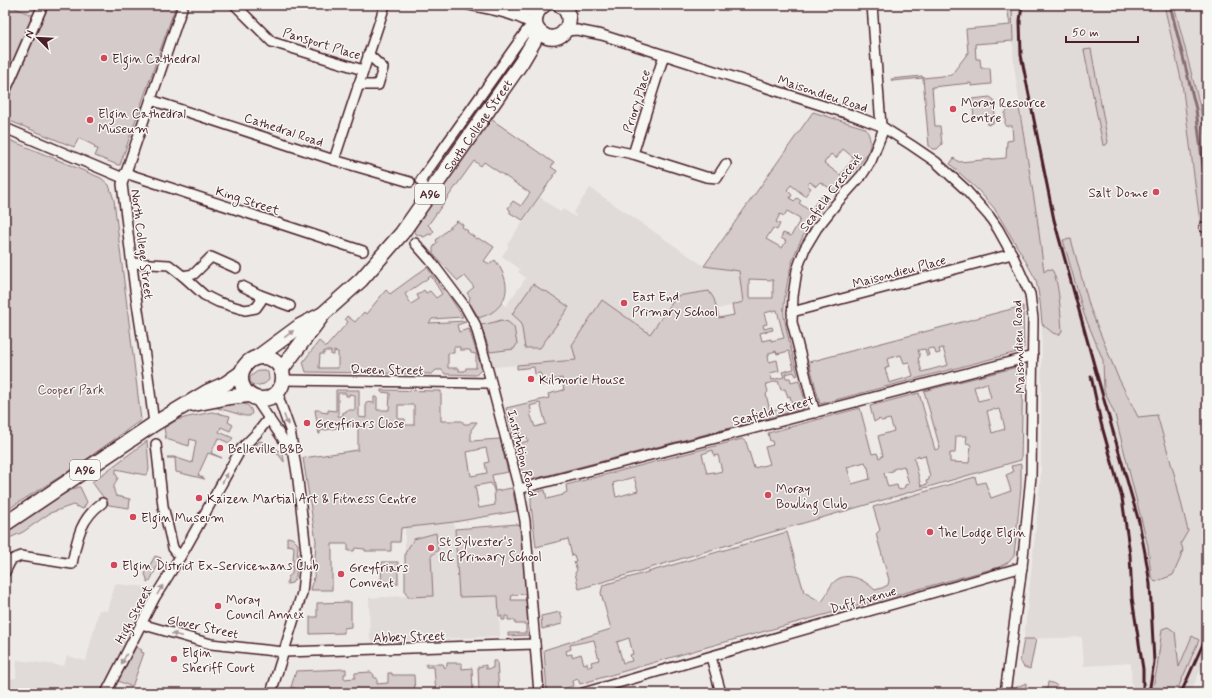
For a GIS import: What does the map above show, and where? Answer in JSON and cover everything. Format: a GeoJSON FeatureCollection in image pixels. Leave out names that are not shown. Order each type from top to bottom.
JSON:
{"type":"FeatureCollection","features":[{"type":"Feature","properties":{"kind":"highway","name":"A96"},"geometry":{"type":"LineString","coordinates":[[539,29],[535,19],[542,6]]}},
{"type":"Feature","properties":{"kind":"highway"},"geometry":{"type":"LineString","coordinates":[[539,29],[558,36],[566,31],[568,25],[567,10]]}},
{"type":"Feature","properties":{"kind":"highway","name":"South College Street"},"geometry":{"type":"LineString","coordinates":[[258,357],[300,326],[324,313],[361,280],[379,261],[402,233],[430,194],[521,63],[539,29]]}},
{"type":"Feature","properties":{"kind":"highway","name":"South College Street"},"geometry":{"type":"LineString","coordinates":[[282,379],[324,313]]}},
{"type":"Feature","properties":{"kind":"highway"},"geometry":{"type":"LineString","coordinates":[[258,357],[270,358],[275,361],[282,379],[273,396],[267,398],[252,396],[242,385],[241,373],[248,362],[258,357]]}},
{"type":"Feature","properties":{"kind":"highway","name":"A96"},"geometry":{"type":"LineString","coordinates":[[5,524],[154,424],[207,392],[225,384],[241,373]]}},
{"type":"Feature","properties":{"kind":"highway","name":"A96"},"geometry":{"type":"LineString","coordinates":[[184,406],[230,397],[252,396]]}},
{"type":"Feature","properties":{"kind":"street"},"geometry":{"type":"LineString","coordinates":[[5,92],[43,5]]}},
{"type":"Feature","properties":{"kind":"street","name":"North College Street"},"geometry":{"type":"LineString","coordinates":[[154,424],[122,190],[124,176],[183,5]]}},
{"type":"Feature","properties":{"kind":"street","name":"Pansport Place"},"geometry":{"type":"LineString","coordinates":[[235,5],[272,42],[363,70]]}},
{"type":"Feature","properties":{"kind":"street","name":"Pansport Place"},"geometry":{"type":"LineString","coordinates":[[334,160],[385,5]]}},
{"type":"Feature","properties":{"kind":"street"},"geometry":{"type":"LineString","coordinates":[[469,5],[526,20],[539,29]]}},
{"type":"Feature","properties":{"kind":"street"},"geometry":{"type":"LineString","coordinates":[[872,5],[883,127]]}},
{"type":"Feature","properties":{"kind":"street"},"geometry":{"type":"LineString","coordinates":[[510,15],[527,12],[542,6]]}},
{"type":"Feature","properties":{"kind":"street"},"geometry":{"type":"LineString","coordinates":[[567,10],[579,25],[591,32]]}},
{"type":"Feature","properties":{"kind":"street"},"geometry":{"type":"LineString","coordinates":[[430,194],[424,187],[421,180],[527,30],[539,29]]}},
{"type":"Feature","properties":{"kind":"street"},"geometry":{"type":"LineString","coordinates":[[566,31],[591,32]]}},
{"type":"Feature","properties":{"kind":"street","name":"Maisondieu Road"},"geometry":{"type":"LineString","coordinates":[[591,32],[855,116],[883,127],[936,162],[965,189],[989,216],[998,229],[1012,254],[1030,294],[1033,312],[1032,470],[1022,567],[1005,693]]}},
{"type":"Feature","properties":{"kind":"street","name":"Pansport Place"},"geometry":{"type":"LineString","coordinates":[[358,85],[378,86],[383,68],[368,54]]}},
{"type":"Feature","properties":{"kind":"street","name":"Priory Place"},"geometry":{"type":"LineString","coordinates":[[633,154],[664,55]]}},
{"type":"Feature","properties":{"kind":"street","name":"Cathedral Road"},"geometry":{"type":"LineString","coordinates":[[151,100],[334,160],[410,182]]}},
{"type":"Feature","properties":{"kind":"street","name":"Seafield Crescent"},"geometry":{"type":"LineString","coordinates":[[815,413],[793,326],[792,312],[794,284],[805,248],[814,231],[824,217],[866,169],[874,156],[883,127]]}},
{"type":"Feature","properties":{"kind":"street","name":"King Street"},"geometry":{"type":"LineString","coordinates":[[5,128],[124,176],[363,251]]}},
{"type":"Feature","properties":{"kind":"street","name":"Priory Place"},"geometry":{"type":"LineString","coordinates":[[609,149],[633,154],[706,177],[717,178],[726,164]]}},
{"type":"Feature","properties":{"kind":"street","name":"Institution Road"},"geometry":{"type":"LineString","coordinates":[[414,243],[423,251],[442,275],[472,318],[478,333],[519,489],[526,528],[539,693]]}},
{"type":"Feature","properties":{"kind":"street","name":"Maisondieu Place"},"geometry":{"type":"LineString","coordinates":[[792,312],[1012,254]]}},
{"type":"Feature","properties":{"kind":"street"},"geometry":{"type":"LineString","coordinates":[[183,276],[194,274],[211,257],[236,268]]}},
{"type":"Feature","properties":{"kind":"street"},"geometry":{"type":"LineString","coordinates":[[132,263],[169,265],[204,295],[218,302],[245,310],[256,308],[261,301],[260,295]]}},
{"type":"Feature","properties":{"kind":"street"},"geometry":{"type":"LineString","coordinates":[[242,286],[260,295],[290,306]]}},
{"type":"Feature","properties":{"kind":"street","name":"Seafield Street"},"geometry":{"type":"LineString","coordinates":[[519,489],[1033,356]]}},
{"type":"Feature","properties":{"kind":"street"},"geometry":{"type":"LineString","coordinates":[[271,693],[302,593],[306,551],[298,480],[290,430],[279,400],[282,379]]}},
{"type":"Feature","properties":{"kind":"street","name":"Queen Street"},"geometry":{"type":"LineString","coordinates":[[282,379],[491,383]]}},
{"type":"Feature","properties":{"kind":"street"},"geometry":{"type":"LineString","coordinates":[[252,396],[293,454]]}},
{"type":"Feature","properties":{"kind":"street","name":"High Street"},"geometry":{"type":"LineString","coordinates":[[106,693],[160,589],[185,549],[241,449],[258,432],[269,418]]}},
{"type":"Feature","properties":{"kind":"street"},"geometry":{"type":"LineString","coordinates":[[156,444],[163,506],[173,548],[180,557]]}},
{"type":"Feature","properties":{"kind":"street"},"geometry":{"type":"LineString","coordinates":[[5,572],[11,560],[21,556],[71,567],[82,525],[89,514],[102,503]]}},
{"type":"Feature","properties":{"kind":"street","name":"Duff Avenue"},"geometry":{"type":"LineString","coordinates":[[583,693],[1022,567]]}},
{"type":"Feature","properties":{"kind":"street","name":"Glover Street"},"geometry":{"type":"LineString","coordinates":[[142,624],[211,644],[284,652]]}},
{"type":"Feature","properties":{"kind":"street","name":"Abbey Street"},"geometry":{"type":"LineString","coordinates":[[284,652],[535,644]]}},
{"type":"Feature","properties":{"kind":"street"},"geometry":{"type":"LineString","coordinates":[[710,657],[721,693]]}},
{"type":"Feature","properties":{"kind":"shaded area"},"geometry":{"type":"Polygon","coordinates":[[[8,5],[38,5],[34,16],[8,5]]]}},
{"type":"Feature","properties":{"kind":"shaded area"},"geometry":{"type":"Polygon","coordinates":[[[1011,5],[1164,5],[1182,82],[1199,218],[1200,222],[1204,222],[1207,243],[1207,655],[1190,693],[1132,693],[1131,663],[1084,666],[1082,637],[1024,639],[1041,473],[1042,316],[1048,315],[1039,230],[1014,66],[1011,5]]]}},
{"type":"Feature","properties":{"kind":"shaded area"},"geometry":{"type":"Polygon","coordinates":[[[1174,5],[1207,5],[1207,139],[1200,107],[1174,5]]]}},
{"type":"Feature","properties":{"kind":"shaded area","name":"East End Primary School"},"geometry":{"type":"Polygon","coordinates":[[[590,188],[704,266],[739,271],[743,303],[717,309],[722,329],[576,360],[494,367],[479,318],[491,313],[501,303],[506,306],[526,278],[518,272],[520,269],[502,256],[509,246],[507,245],[540,197],[560,212],[563,209],[575,217],[576,215],[573,213],[590,188]]]}},
{"type":"Feature","properties":{"kind":"shaded area","name":"St Sylvester's RC Primary School"},"geometry":{"type":"Polygon","coordinates":[[[435,444],[455,529],[459,597],[498,596],[500,636],[373,642],[370,639],[369,598],[407,596],[405,591],[405,528],[377,531],[435,444]]]}},
{"type":"Feature","properties":{"kind":"shaded area"},"geometry":{"type":"Polygon","coordinates":[[[115,584],[158,588],[104,693],[5,693],[6,680],[16,678],[17,660],[64,666],[67,656],[86,661],[99,610],[108,611],[115,584]]]}},
{"type":"Feature","properties":{"kind":"green space"},"geometry":{"type":"Polygon","coordinates":[[[5,5],[34,16],[5,79],[5,5]]]}},
{"type":"Feature","properties":{"kind":"green space"},"geometry":{"type":"Polygon","coordinates":[[[47,5],[176,5],[120,165],[95,156],[98,149],[79,138],[74,147],[5,119],[5,100],[47,5]]]}},
{"type":"Feature","properties":{"kind":"green space"},"geometry":{"type":"Polygon","coordinates":[[[1013,5],[1013,41],[975,44],[976,59],[980,59],[981,68],[990,68],[991,84],[971,86],[971,83],[932,87],[935,126],[940,126],[942,144],[937,149],[933,149],[929,146],[923,78],[951,75],[968,53],[966,29],[1010,25],[1007,7],[1013,5]]]}},
{"type":"Feature","properties":{"kind":"green space"},"geometry":{"type":"Polygon","coordinates":[[[1164,5],[1174,5],[1200,107],[1206,139],[1207,221],[1200,222],[1182,83],[1164,5]]]}},
{"type":"Feature","properties":{"kind":"green space"},"geometry":{"type":"Polygon","coordinates":[[[1091,49],[1108,142],[1106,145],[1103,145],[1084,50],[1091,49]]]}},
{"type":"Feature","properties":{"kind":"green space"},"geometry":{"type":"Polygon","coordinates":[[[922,76],[923,78],[892,81],[891,79],[922,76]]]}},
{"type":"Feature","properties":{"kind":"green space"},"geometry":{"type":"Polygon","coordinates":[[[990,97],[994,100],[995,118],[993,123],[988,125],[987,117],[974,118],[972,99],[990,97]]]}},
{"type":"Feature","properties":{"kind":"green space"},"geometry":{"type":"Polygon","coordinates":[[[1019,107],[1037,217],[1044,272],[1048,269],[1052,270],[1058,290],[1062,331],[1059,335],[1053,333],[1042,324],[1036,280],[994,208],[978,190],[950,164],[954,158],[959,162],[1006,158],[1007,141],[1013,140],[1012,126],[1005,126],[1005,113],[1009,108],[1019,107]]]}},
{"type":"Feature","properties":{"kind":"green space"},"geometry":{"type":"Polygon","coordinates":[[[813,112],[865,128],[870,138],[867,154],[836,192],[820,182],[816,186],[810,182],[807,185],[811,188],[805,196],[791,185],[787,190],[792,195],[790,198],[794,201],[797,198],[801,201],[799,203],[810,211],[821,196],[828,201],[802,237],[791,267],[784,302],[785,323],[798,375],[796,376],[794,372],[785,374],[786,378],[790,378],[791,382],[799,380],[806,404],[803,409],[537,478],[525,473],[522,470],[516,445],[528,441],[526,435],[514,438],[506,408],[549,398],[548,394],[564,390],[562,378],[546,381],[547,385],[542,385],[540,373],[535,374],[534,367],[517,369],[517,365],[576,360],[572,345],[602,300],[650,334],[677,296],[709,291],[714,299],[719,318],[734,315],[732,305],[743,302],[739,271],[704,266],[813,112]],[[843,149],[836,158],[831,154],[824,163],[840,175],[854,158],[843,149]],[[787,211],[784,216],[780,214],[776,222],[780,224],[777,230],[773,228],[766,239],[782,248],[786,241],[781,238],[783,233],[791,236],[800,218],[787,211]],[[749,279],[749,298],[773,298],[773,280],[749,279]],[[777,310],[764,313],[767,324],[763,325],[764,329],[772,327],[773,330],[760,333],[762,341],[771,339],[771,341],[784,338],[777,310]],[[776,351],[769,353],[769,362],[777,360],[779,371],[770,373],[772,380],[784,377],[782,372],[794,369],[789,351],[777,354],[776,351]],[[778,381],[766,384],[768,392],[766,394],[770,411],[790,406],[792,404],[790,396],[788,397],[785,389],[781,390],[778,381]],[[540,403],[530,406],[532,413],[530,413],[535,427],[546,424],[540,403]]]}},
{"type":"Feature","properties":{"kind":"green space"},"geometry":{"type":"Polygon","coordinates":[[[491,119],[554,163],[551,167],[557,171],[523,220],[510,213],[508,208],[513,201],[521,206],[530,193],[484,162],[481,166],[474,161],[428,225],[434,231],[431,235],[429,234],[424,237],[416,234],[414,229],[491,119]]]}},
{"type":"Feature","properties":{"kind":"green space","name":"Cooper Park"},"geometry":{"type":"Polygon","coordinates":[[[5,138],[101,178],[109,185],[114,200],[141,420],[77,466],[5,511],[5,138]]]}},
{"type":"Feature","properties":{"kind":"green space"},"geometry":{"type":"Polygon","coordinates":[[[457,221],[463,225],[462,227],[468,231],[467,232],[477,239],[478,238],[484,242],[485,241],[494,247],[484,261],[490,264],[495,260],[503,273],[505,281],[506,288],[503,301],[491,313],[479,318],[469,302],[470,297],[467,293],[474,287],[465,276],[458,281],[433,254],[433,248],[437,242],[436,240],[457,221]]]}},
{"type":"Feature","properties":{"kind":"green space"},"geometry":{"type":"Polygon","coordinates":[[[1071,239],[1090,308],[1117,375],[1138,417],[1157,415],[1175,477],[1188,531],[1181,543],[1183,550],[1173,575],[1155,582],[1151,576],[1148,546],[1115,415],[1104,390],[1103,360],[1084,314],[1063,240],[1071,239]]]}},
{"type":"Feature","properties":{"kind":"green space"},"geometry":{"type":"Polygon","coordinates":[[[427,267],[442,289],[446,291],[463,317],[432,319],[429,323],[466,321],[457,325],[459,332],[469,329],[482,369],[476,375],[445,374],[442,370],[436,370],[432,374],[306,372],[303,362],[319,341],[326,347],[348,322],[345,319],[347,316],[355,322],[364,312],[366,314],[386,290],[390,294],[427,267]],[[431,276],[405,294],[411,304],[419,299],[417,295],[424,290],[426,293],[430,291],[436,298],[442,294],[431,276]],[[454,347],[454,353],[448,353],[448,368],[459,368],[459,371],[465,371],[466,368],[476,368],[476,354],[471,353],[470,350],[460,350],[460,347],[454,347]],[[324,351],[324,354],[320,354],[319,368],[338,368],[338,352],[334,351],[334,355],[331,355],[331,351],[324,351]]]}},
{"type":"Feature","properties":{"kind":"green space"},"geometry":{"type":"Polygon","coordinates":[[[533,284],[569,307],[540,348],[525,348],[521,322],[512,314],[533,284]]]}},
{"type":"Feature","properties":{"kind":"green space"},"geometry":{"type":"Polygon","coordinates":[[[1023,306],[1024,348],[1021,351],[820,404],[809,362],[1023,306]],[[934,348],[927,349],[929,355],[927,356],[925,349],[918,350],[920,357],[918,358],[922,372],[948,365],[943,348],[939,349],[940,353],[936,354],[934,348]],[[901,355],[887,359],[889,367],[885,368],[889,383],[913,376],[909,362],[904,363],[901,355]]]}},
{"type":"Feature","properties":{"kind":"green space"},"geometry":{"type":"Polygon","coordinates":[[[501,320],[508,322],[514,327],[517,344],[514,349],[490,352],[481,325],[501,320]]]}},
{"type":"Feature","properties":{"kind":"green space"},"geometry":{"type":"Polygon","coordinates":[[[1021,366],[1023,368],[1021,460],[579,589],[575,573],[577,570],[574,562],[576,561],[574,555],[572,556],[568,539],[536,547],[531,494],[545,490],[547,499],[563,495],[567,492],[566,485],[742,439],[746,442],[754,468],[770,464],[765,447],[773,445],[772,441],[770,441],[768,433],[860,408],[872,454],[877,453],[879,458],[883,456],[878,436],[894,431],[890,419],[882,421],[879,419],[874,422],[870,406],[919,393],[935,450],[940,448],[924,391],[1021,366]],[[987,383],[974,387],[978,401],[991,398],[987,383]],[[999,409],[987,411],[992,433],[1005,429],[999,409]],[[956,436],[955,453],[950,453],[950,462],[969,463],[971,446],[970,444],[966,443],[967,436],[956,436]],[[713,450],[702,454],[707,473],[722,471],[718,455],[714,456],[713,450]],[[919,455],[914,458],[921,486],[927,484],[926,481],[929,480],[930,477],[925,455],[919,457],[919,455]],[[865,462],[847,467],[852,484],[870,479],[868,467],[865,462]],[[904,466],[893,469],[893,471],[884,473],[888,487],[897,485],[898,489],[901,490],[905,487],[905,485],[909,484],[904,466]],[[634,477],[613,483],[616,497],[638,491],[634,477]]]}},
{"type":"Feature","properties":{"kind":"green space"},"geometry":{"type":"Polygon","coordinates":[[[259,370],[265,370],[268,372],[269,380],[264,384],[254,386],[250,382],[250,377],[259,370]]]}},
{"type":"Feature","properties":{"kind":"green space"},"geometry":{"type":"Polygon","coordinates":[[[336,390],[359,390],[359,417],[366,418],[366,402],[374,403],[374,397],[377,397],[377,410],[389,410],[390,393],[381,392],[381,390],[441,391],[441,421],[462,421],[464,424],[477,422],[471,430],[471,441],[500,439],[508,472],[492,475],[495,491],[512,488],[517,511],[454,522],[401,528],[400,542],[391,542],[391,551],[365,551],[365,549],[355,548],[354,551],[348,551],[348,544],[332,544],[332,590],[311,590],[314,577],[316,541],[303,458],[358,450],[358,426],[336,426],[337,428],[320,431],[319,434],[315,410],[321,410],[321,412],[328,413],[328,410],[336,411],[336,390]],[[338,393],[338,416],[343,416],[343,412],[346,412],[346,410],[355,410],[355,395],[349,394],[349,396],[346,396],[346,393],[338,393]],[[398,405],[398,419],[405,419],[405,425],[414,425],[414,405],[398,405]],[[486,448],[467,452],[471,476],[487,473],[485,463],[489,462],[486,448]],[[491,483],[475,486],[479,508],[495,505],[494,490],[491,483]]]}},
{"type":"Feature","properties":{"kind":"green space"},"geometry":{"type":"Polygon","coordinates":[[[230,403],[241,403],[247,405],[251,409],[252,413],[250,416],[245,416],[214,407],[230,403]]]}},
{"type":"Feature","properties":{"kind":"green space"},"geometry":{"type":"Polygon","coordinates":[[[212,412],[230,416],[228,422],[233,425],[230,431],[221,427],[219,432],[233,438],[229,443],[218,438],[211,453],[222,458],[208,453],[198,475],[205,479],[176,472],[175,458],[167,457],[174,457],[192,463],[196,441],[190,439],[189,446],[166,439],[164,428],[177,420],[212,412]]]}},
{"type":"Feature","properties":{"kind":"green space"},"geometry":{"type":"Polygon","coordinates":[[[147,441],[148,473],[145,475],[116,469],[118,478],[115,483],[114,491],[116,496],[130,499],[129,508],[109,505],[92,482],[147,441]]]}},
{"type":"Feature","properties":{"kind":"green space"},"geometry":{"type":"Polygon","coordinates":[[[260,441],[276,448],[282,454],[284,462],[279,455],[264,447],[261,452],[254,449],[260,441]]]}},
{"type":"Feature","properties":{"kind":"green space"},"geometry":{"type":"Polygon","coordinates":[[[1021,464],[1021,488],[1014,556],[1009,562],[999,567],[707,647],[580,684],[578,679],[572,681],[573,686],[547,693],[544,650],[611,629],[601,593],[603,585],[787,532],[804,592],[821,602],[834,582],[839,578],[845,577],[858,578],[870,585],[875,590],[882,588],[888,585],[889,580],[876,534],[880,530],[873,507],[975,477],[977,484],[985,482],[991,498],[1011,491],[1006,475],[1013,472],[1011,466],[1021,464]],[[629,638],[617,642],[623,663],[632,661],[630,655],[633,654],[629,638]],[[594,640],[570,645],[571,649],[566,651],[567,655],[572,654],[572,657],[581,654],[584,664],[587,663],[588,667],[592,666],[591,662],[599,660],[594,640]]]}},
{"type":"Feature","properties":{"kind":"green space"},"geometry":{"type":"Polygon","coordinates":[[[80,487],[87,502],[83,509],[73,505],[50,513],[23,532],[5,540],[5,529],[41,505],[80,487]]]}},
{"type":"Feature","properties":{"kind":"green space"},"geometry":{"type":"Polygon","coordinates":[[[517,524],[520,527],[527,594],[512,595],[511,600],[527,600],[529,635],[508,636],[508,633],[526,633],[526,624],[515,624],[515,620],[508,620],[508,616],[505,616],[505,620],[502,620],[502,616],[499,616],[498,596],[459,597],[455,529],[517,524]]]}},
{"type":"Feature","properties":{"kind":"green space"},"geometry":{"type":"Polygon","coordinates":[[[436,533],[438,550],[431,556],[433,596],[408,597],[405,591],[405,553],[414,539],[436,533]]]}},
{"type":"Feature","properties":{"kind":"green space"},"geometry":{"type":"Polygon","coordinates":[[[287,537],[292,538],[298,544],[296,577],[292,583],[287,584],[288,577],[292,574],[294,548],[293,546],[287,545],[287,537]]]}},
{"type":"Feature","properties":{"kind":"green space"},"geometry":{"type":"Polygon","coordinates":[[[155,556],[161,558],[150,581],[147,583],[145,574],[155,556]]]}},
{"type":"Feature","properties":{"kind":"green space"},"geometry":{"type":"Polygon","coordinates":[[[382,562],[398,562],[398,584],[381,584],[382,562]]]}},
{"type":"Feature","properties":{"kind":"green space"},"geometry":{"type":"Polygon","coordinates":[[[351,602],[351,627],[344,628],[344,633],[310,634],[310,617],[317,617],[317,603],[351,602]]]}},
{"type":"Feature","properties":{"kind":"green space"},"geometry":{"type":"Polygon","coordinates":[[[560,612],[562,624],[542,629],[541,616],[560,612]]]}},
{"type":"Feature","properties":{"kind":"green space"},"geometry":{"type":"Polygon","coordinates":[[[1168,627],[1175,632],[1179,667],[1192,636],[1199,640],[1176,693],[1152,693],[1162,629],[1168,627]]]}},
{"type":"Feature","properties":{"kind":"green space"},"geometry":{"type":"Polygon","coordinates":[[[1024,639],[1036,639],[1030,669],[1024,667],[1020,661],[1024,639]]]}},
{"type":"Feature","properties":{"kind":"green space"},"geometry":{"type":"Polygon","coordinates":[[[136,647],[144,653],[132,687],[118,681],[136,647]]]}},
{"type":"Feature","properties":{"kind":"green space"},"geometry":{"type":"Polygon","coordinates":[[[493,661],[497,661],[499,693],[479,693],[478,667],[486,665],[486,669],[493,668],[493,661]]]}},
{"type":"Feature","properties":{"kind":"green space"},"geometry":{"type":"Polygon","coordinates":[[[447,663],[462,663],[462,669],[472,668],[473,693],[436,693],[434,667],[426,667],[426,664],[443,664],[445,668],[447,663]]]}},
{"type":"Feature","properties":{"kind":"green space"},"geometry":{"type":"Polygon","coordinates":[[[346,669],[344,679],[355,678],[355,673],[371,672],[374,675],[374,678],[377,678],[377,684],[388,683],[388,673],[392,673],[392,675],[414,675],[415,693],[296,693],[297,689],[291,687],[296,671],[346,669]]]}},
{"type":"Feature","properties":{"kind":"green space"},"geometry":{"type":"Polygon","coordinates":[[[1048,682],[1056,685],[1059,688],[1060,693],[1014,693],[1017,687],[1026,683],[1026,691],[1047,689],[1048,682]]]}},
{"type":"Feature","properties":{"kind":"waterway"},"geometry":{"type":"LineString","coordinates":[[1170,5],[1196,109],[1207,200]]}},
{"type":"Feature","properties":{"kind":"railway"},"geometry":{"type":"LineString","coordinates":[[1022,5],[1020,21],[1021,55],[1054,220],[1139,522],[1145,553],[1150,584],[1154,662],[1149,693]]}},
{"type":"Feature","properties":{"kind":"railway"},"geometry":{"type":"LineString","coordinates":[[1091,376],[1101,423],[1122,498],[1130,555],[1132,598],[1143,669],[1143,693]]}},
{"type":"Feature","properties":{"kind":"railway"},"geometry":{"type":"LineString","coordinates":[[1181,693],[1207,635]]}},
{"type":"Feature","properties":{"kind":"place","name":"Elgin Cathedral"},"geometry":{"type":"Point","coordinates":[104,58]}},
{"type":"Feature","properties":{"kind":"place","name":"Moray Resource Centre"},"geometry":{"type":"Point","coordinates":[953,109]}},
{"type":"Feature","properties":{"kind":"place","name":"Elgin Cathedral Museum"},"geometry":{"type":"Point","coordinates":[90,120]}},
{"type":"Feature","properties":{"kind":"place","name":"Salt Dome"},"geometry":{"type":"Point","coordinates":[1156,192]}},
{"type":"Feature","properties":{"kind":"place","name":"East End Primary School"},"geometry":{"type":"Point","coordinates":[624,303]}},
{"type":"Feature","properties":{"kind":"place","name":"Kilmorie House"},"geometry":{"type":"Point","coordinates":[531,379]}},
{"type":"Feature","properties":{"kind":"place","name":"Greyfriars Close"},"geometry":{"type":"Point","coordinates":[307,423]}},
{"type":"Feature","properties":{"kind":"place","name":"Belleville B&B"},"geometry":{"type":"Point","coordinates":[220,448]}},
{"type":"Feature","properties":{"kind":"place","name":"Moray Bowling Club"},"geometry":{"type":"Point","coordinates":[768,495]}},
{"type":"Feature","properties":{"kind":"place","name":"Kaizen Martial Art & Fitness Centre"},"geometry":{"type":"Point","coordinates":[199,498]}},
{"type":"Feature","properties":{"kind":"place","name":"Elgin Museum"},"geometry":{"type":"Point","coordinates":[133,517]}},
{"type":"Feature","properties":{"kind":"place","name":"The Lodge Elgin"},"geometry":{"type":"Point","coordinates":[930,532]}},
{"type":"Feature","properties":{"kind":"place","name":"St Sylvester's RC Primary School"},"geometry":{"type":"Point","coordinates":[431,548]}},
{"type":"Feature","properties":{"kind":"place","name":"Elgin District Ex-Servicemans Club"},"geometry":{"type":"Point","coordinates":[114,565]}},
{"type":"Feature","properties":{"kind":"place","name":"Greyfriars Convent"},"geometry":{"type":"Point","coordinates":[341,574]}},
{"type":"Feature","properties":{"kind":"place","name":"Moray Council Annex"},"geometry":{"type":"Point","coordinates":[218,606]}},
{"type":"Feature","properties":{"kind":"place","name":"Elgin Sheriff Court"},"geometry":{"type":"Point","coordinates":[174,659]}}]}
